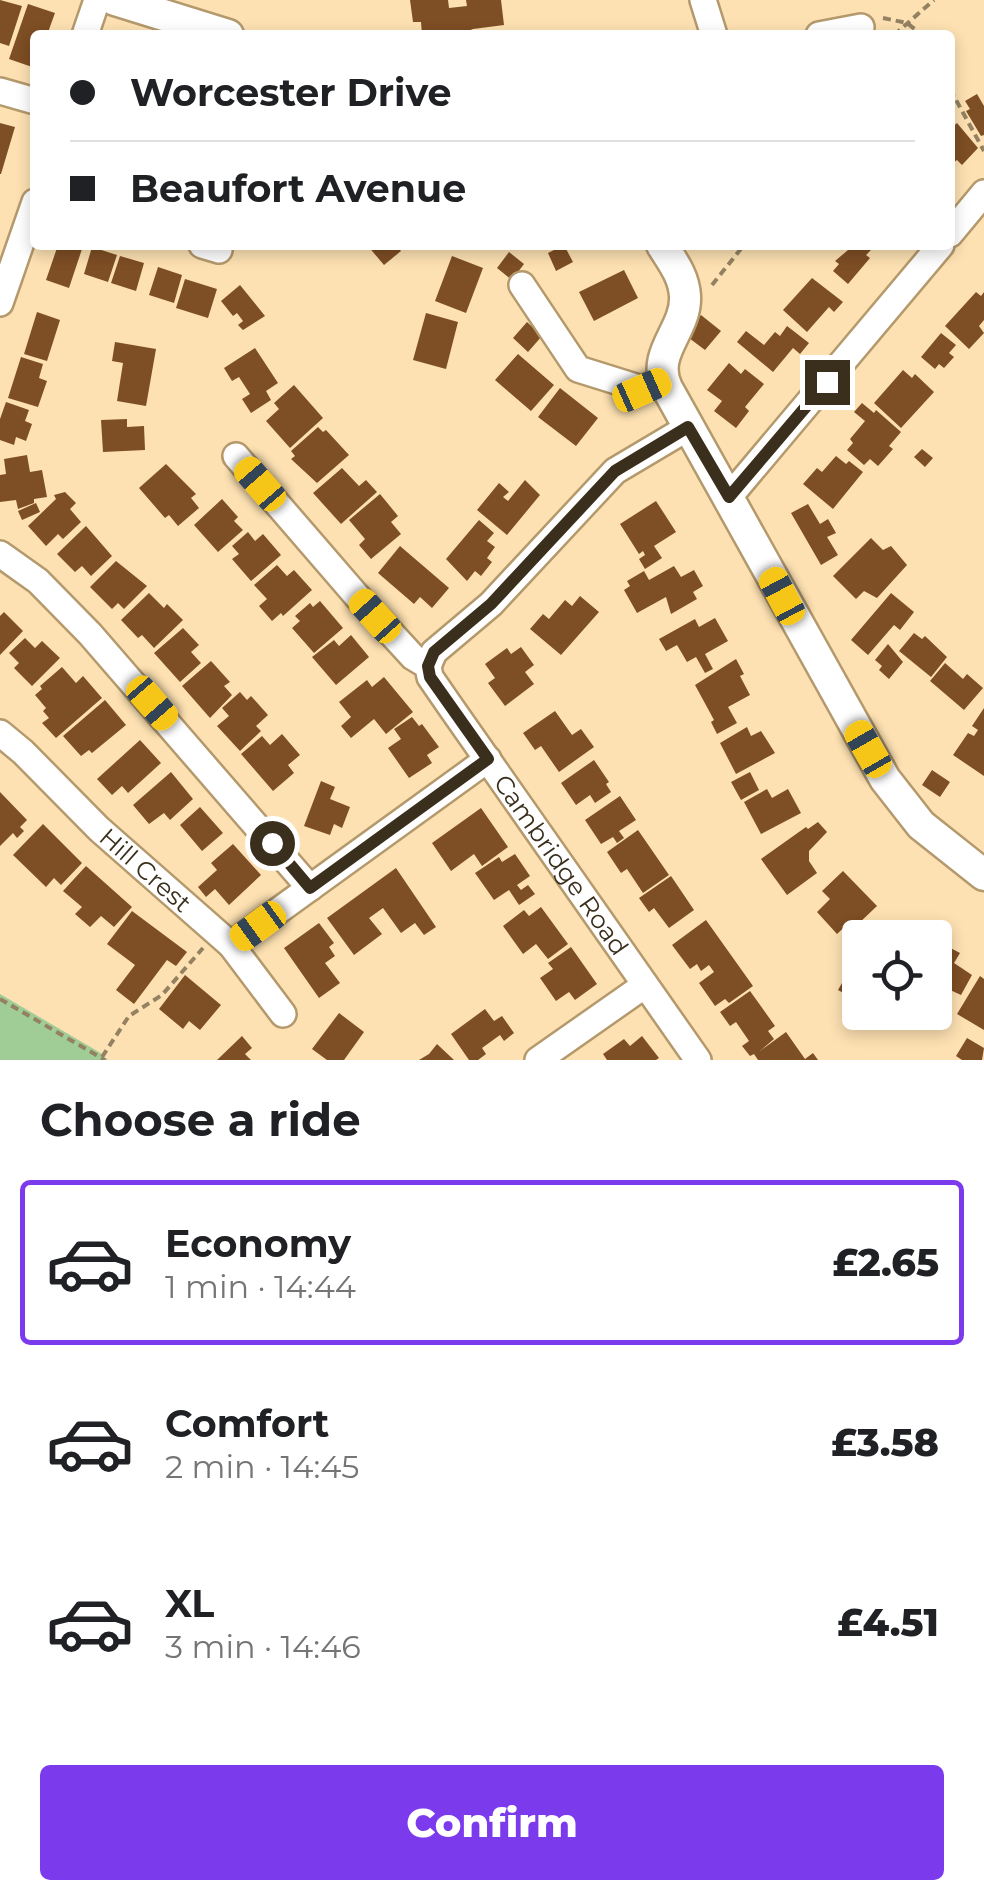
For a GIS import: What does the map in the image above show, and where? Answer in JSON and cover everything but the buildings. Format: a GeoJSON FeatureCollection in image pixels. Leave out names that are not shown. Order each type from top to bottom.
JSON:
{"type":"FeatureCollection","features":[{"type":"Feature","properties":{"kind":"street"},"geometry":{"type":"LineString","coordinates":[[87,30],[97,0]]}},
{"type":"Feature","properties":{"kind":"street"},"geometry":{"type":"LineString","coordinates":[[115,0],[212,30]]}},
{"type":"Feature","properties":{"kind":"street"},"geometry":{"type":"LineString","coordinates":[[703,0],[712,30]]}},
{"type":"Feature","properties":{"kind":"street"},"geometry":{"type":"LineString","coordinates":[[845,30],[861,27]]}},
{"type":"Feature","properties":{"kind":"street"},"geometry":{"type":"LineString","coordinates":[[0,91],[30,99]]}},
{"type":"Feature","properties":{"kind":"street"},"geometry":{"type":"LineString","coordinates":[[955,228],[984,193]]}},
{"type":"Feature","properties":{"kind":"street"},"geometry":{"type":"LineString","coordinates":[[0,303],[30,216]]}},
{"type":"Feature","properties":{"kind":"street"},"geometry":{"type":"LineString","coordinates":[[665,250],[682,276],[686,299],[680,323],[666,348],[663,380],[885,779],[921,825],[984,874]]}},
{"type":"Feature","properties":{"kind":"street"},"geometry":{"type":"LineString","coordinates":[[729,497],[936,250]]}},
{"type":"Feature","properties":{"kind":"street"},"geometry":{"type":"LineString","coordinates":[[522,285],[578,369],[642,390],[663,380]]}},
{"type":"Feature","properties":{"kind":"street"},"geometry":{"type":"LineString","coordinates":[[428,666],[434,652],[491,604],[615,471],[688,427]]}},
{"type":"Feature","properties":{"kind":"street","name":"Cambridge Road"},"geometry":{"type":"LineString","coordinates":[[236,456],[402,645],[428,666],[430,677],[698,1060]]}},
{"type":"Feature","properties":{"kind":"street"},"geometry":{"type":"LineString","coordinates":[[0,554],[38,581],[90,634],[310,888]]}},
{"type":"Feature","properties":{"kind":"street","name":"Hill Crest"},"geometry":{"type":"LineString","coordinates":[[0,733],[100,829],[224,938],[283,1014]]}},
{"type":"Feature","properties":{"kind":"street"},"geometry":{"type":"LineString","coordinates":[[224,938],[310,888],[488,759]]}},
{"type":"Feature","properties":{"kind":"street"},"geometry":{"type":"LineString","coordinates":[[538,1060],[645,985]]}},
{"type":"Feature","properties":{"kind":"path"},"geometry":{"type":"LineString","coordinates":[[900,30],[934,0]]}},
{"type":"Feature","properties":{"kind":"path"},"geometry":{"type":"LineString","coordinates":[[908,23],[916,30]]}},
{"type":"Feature","properties":{"kind":"path"},"geometry":{"type":"LineString","coordinates":[[955,98],[984,152]]}},
{"type":"Feature","properties":{"kind":"path"},"geometry":{"type":"LineString","coordinates":[[680,323],[740,250]]}},
{"type":"Feature","properties":{"kind":"path"},"geometry":{"type":"LineString","coordinates":[[0,998],[104,1058],[129,1016],[162,994],[224,938]]}},
{"type":"Feature","properties":{"kind":"green space"},"geometry":{"type":"Polygon","coordinates":[[[0,994],[99,1052],[108,1060],[0,1060],[0,994]]]}},
{"type":"Feature","properties":{"kind":"route"},"geometry":{"type":"LineString","coordinates":[[272,843],[310,888],[488,759],[430,677],[428,666],[434,652],[491,604],[615,471],[688,427],[729,497],[827,382]]}}]}
